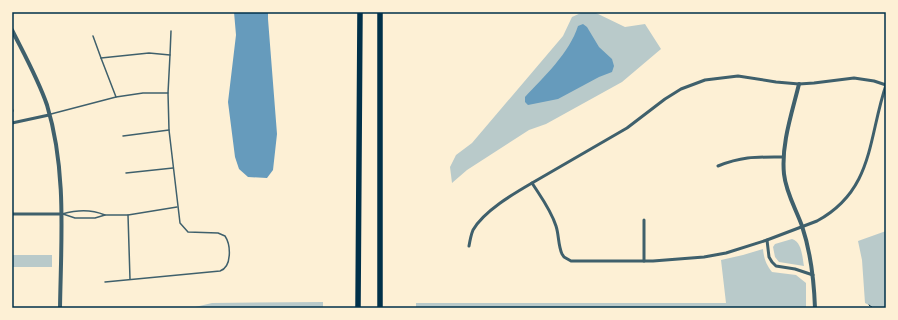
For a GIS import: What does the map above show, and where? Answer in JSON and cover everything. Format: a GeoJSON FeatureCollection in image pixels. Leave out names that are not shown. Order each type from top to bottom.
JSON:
{"type":"FeatureCollection","features":[{"type":"Feature","properties":{"kind":"highway"},"geometry":{"type":"LineString","coordinates":[[358,308],[360,12]]}},
{"type":"Feature","properties":{"kind":"highway"},"geometry":{"type":"LineString","coordinates":[[380,12],[380,308]]}},
{"type":"Feature","properties":{"kind":"street"},"geometry":{"type":"LineString","coordinates":[[12,30],[42,94],[49,115],[58,155],[61,180],[60,308]]}},
{"type":"Feature","properties":{"kind":"street"},"geometry":{"type":"LineString","coordinates":[[469,246],[478,223],[498,205],[532,184],[627,128],[665,99],[680,89],[694,83],[718,77],[738,76],[799,84],[814,84],[854,78],[874,81],[886,85],[869,154],[858,181],[848,197],[824,217],[802,228],[726,253],[704,257],[644,261],[574,261],[567,259],[561,251],[557,231],[551,214],[532,184]]}},
{"type":"Feature","properties":{"kind":"street"},"geometry":{"type":"LineString","coordinates":[[799,84],[783,157],[785,184],[802,228],[810,257],[813,275],[815,308]]}},
{"type":"Feature","properties":{"kind":"street"},"geometry":{"type":"LineString","coordinates":[[12,123],[49,115]]}},
{"type":"Feature","properties":{"kind":"street"},"geometry":{"type":"LineString","coordinates":[[718,166],[745,158],[783,157]]}},
{"type":"Feature","properties":{"kind":"street"},"geometry":{"type":"LineString","coordinates":[[12,214],[61,214]]}},
{"type":"Feature","properties":{"kind":"street"},"geometry":{"type":"LineString","coordinates":[[644,220],[644,261]]}},
{"type":"Feature","properties":{"kind":"street"},"geometry":{"type":"LineString","coordinates":[[767,240],[770,257],[776,266],[795,269],[813,275]]}},
{"type":"Feature","properties":{"kind":"lane"},"geometry":{"type":"LineString","coordinates":[[105,282],[220,271],[227,266],[228,244],[225,236],[218,233],[188,232],[180,223],[168,130],[171,31]]}},
{"type":"Feature","properties":{"kind":"lane"},"geometry":{"type":"LineString","coordinates":[[93,36],[116,97]]}},
{"type":"Feature","properties":{"kind":"lane"},"geometry":{"type":"LineString","coordinates":[[101,58],[149,53],[170,55]]}},
{"type":"Feature","properties":{"kind":"lane"},"geometry":{"type":"LineString","coordinates":[[49,115],[116,97],[143,93],[168,93]]}},
{"type":"Feature","properties":{"kind":"lane"},"geometry":{"type":"LineString","coordinates":[[123,136],[168,130]]}},
{"type":"Feature","properties":{"kind":"lane"},"geometry":{"type":"LineString","coordinates":[[126,173],[173,168]]}},
{"type":"Feature","properties":{"kind":"lane"},"geometry":{"type":"LineString","coordinates":[[61,214],[75,218],[95,218],[105,215],[128,215],[177,206]]}},
{"type":"Feature","properties":{"kind":"lane"},"geometry":{"type":"LineString","coordinates":[[61,214],[74,210],[95,211],[105,215]]}},
{"type":"Feature","properties":{"kind":"lane"},"geometry":{"type":"LineString","coordinates":[[128,215],[130,279]]}},
{"type":"Feature","properties":{"kind":"path"},"geometry":{"type":"LineString","coordinates":[[869,305],[872,308],[886,308]]}},
{"type":"Feature","properties":{"kind":"shaded area"},"geometry":{"type":"Polygon","coordinates":[[[583,12],[594,12],[625,27],[645,24],[661,49],[622,82],[546,124],[529,130],[467,170],[452,183],[450,167],[456,155],[472,143],[563,36],[572,17],[583,12]]]}},
{"type":"Feature","properties":{"kind":"shaded area"},"geometry":{"type":"Polygon","coordinates":[[[886,231],[886,308],[871,308],[871,306],[865,303],[862,260],[858,241],[886,231]]]}},
{"type":"Feature","properties":{"kind":"shaded area"},"geometry":{"type":"Polygon","coordinates":[[[792,239],[800,246],[804,266],[779,262],[775,257],[773,247],[775,244],[792,239]]]}},
{"type":"Feature","properties":{"kind":"shaded area"},"geometry":{"type":"Polygon","coordinates":[[[763,249],[764,256],[772,272],[796,275],[806,283],[806,308],[416,308],[416,303],[726,303],[721,260],[763,249]]]}},
{"type":"Feature","properties":{"kind":"shaded area"},"geometry":{"type":"Polygon","coordinates":[[[12,255],[52,255],[52,267],[12,267],[12,255]]]}},
{"type":"Feature","properties":{"kind":"shaded area"},"geometry":{"type":"Polygon","coordinates":[[[323,302],[323,308],[191,308],[212,303],[323,302]]]}},
{"type":"Feature","properties":{"kind":"water"},"geometry":{"type":"Polygon","coordinates":[[[234,12],[268,12],[277,134],[273,170],[267,178],[248,177],[239,169],[235,157],[228,102],[236,35],[234,12]]]}},
{"type":"Feature","properties":{"kind":"water"},"geometry":{"type":"Polygon","coordinates":[[[583,24],[587,27],[599,47],[612,59],[614,66],[612,72],[599,77],[558,99],[528,105],[525,102],[525,97],[555,64],[569,45],[578,26],[583,24]]]}}]}
